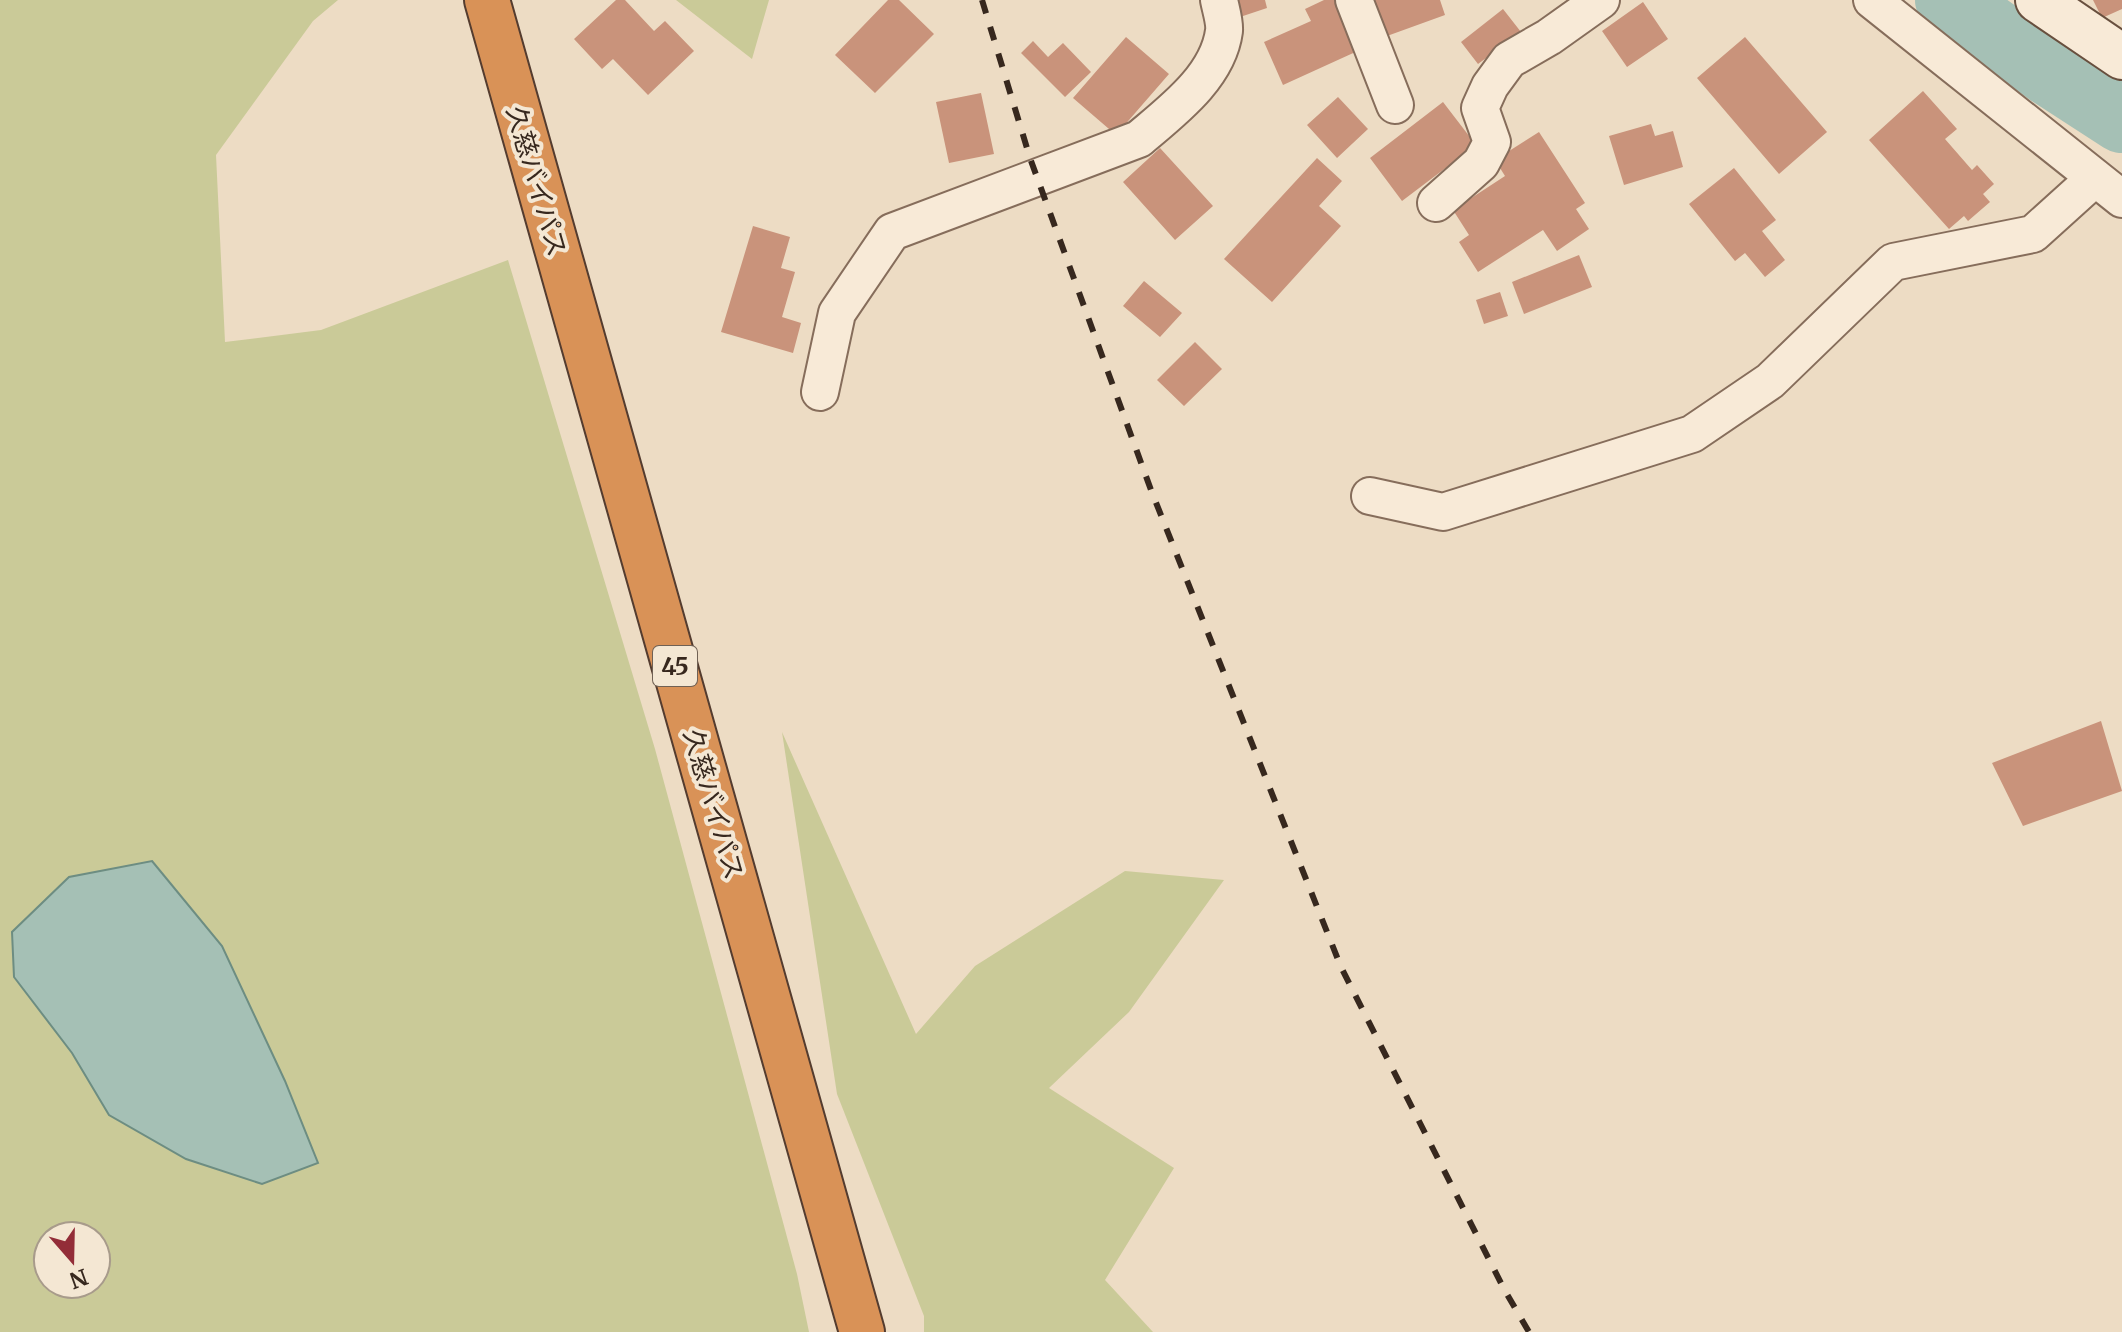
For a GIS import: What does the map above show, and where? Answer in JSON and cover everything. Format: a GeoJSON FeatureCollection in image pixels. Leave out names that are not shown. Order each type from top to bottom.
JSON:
{"type":"FeatureCollection","features":[{"type":"Feature","properties":{"kind":"highway","name":"久慈バイパス"},"geometry":{"type":"LineString","coordinates":[[487,0],[862,1332]]}},
{"type":"Feature","properties":{"kind":"street"},"geometry":{"type":"LineString","coordinates":[[820,392],[837,313],[892,232],[1139,139],[1167,115],[1215,64],[1225,29],[1219,0]]}},
{"type":"Feature","properties":{"kind":"street"},"geometry":{"type":"LineString","coordinates":[[1354,0],[1395,105]]}},
{"type":"Feature","properties":{"kind":"street"},"geometry":{"type":"LineString","coordinates":[[1436,203],[1481,163],[1492,142],[1480,108],[1490,86],[1509,60],[1549,37],[1601,0]]}},
{"type":"Feature","properties":{"kind":"street"},"geometry":{"type":"LineString","coordinates":[[1370,496],[1443,512],[1692,434],[1770,381],[1893,262],[2033,234],[2109,189],[1872,0]]}},
{"type":"Feature","properties":{"kind":"street"},"geometry":{"type":"LineString","coordinates":[[2038,0],[2122,57]]}},
{"type":"Feature","properties":{"kind":"green space"},"geometry":{"type":"Polygon","coordinates":[[[0,0],[338,0],[313,21],[216,155],[225,342],[321,330],[508,260],[655,749],[797,1274],[809,1332],[0,1332],[0,0]],[[153,861],[69,877],[72,1053],[109,1115],[222,946],[153,861]]]}},
{"type":"Feature","properties":{"kind":"green space"},"geometry":{"type":"Polygon","coordinates":[[[676,0],[769,0],[752,59],[676,0]]]}},
{"type":"Feature","properties":{"kind":"green space"},"geometry":{"type":"Polygon","coordinates":[[[782,732],[916,1034],[975,966],[1125,871],[1224,880],[1129,1012],[1049,1088],[1174,1168],[1105,1280],[1153,1332],[924,1332],[924,1316],[837,1094],[782,732]]]}},
{"type":"Feature","properties":{"kind":"shaded area"},"geometry":{"type":"Polygon","coordinates":[[[152,861],[222,946],[285,1081],[318,1163],[262,1184],[186,1159],[109,1115],[72,1053],[14,977],[12,932],[69,877],[152,861]]]}},
{"type":"Feature","properties":{"kind":"building"},"geometry":{"type":"Polygon","coordinates":[[[616,0],[625,0],[654,31],[665,21],[694,51],[648,95],[613,59],[602,69],[574,39],[616,0]]]}},
{"type":"Feature","properties":{"kind":"building"},"geometry":{"type":"Polygon","coordinates":[[[888,0],[899,0],[934,34],[875,93],[835,55],[888,0]]]}},
{"type":"Feature","properties":{"kind":"building"},"geometry":{"type":"Polygon","coordinates":[[[1229,0],[1265,0],[1267,8],[1234,19],[1229,0]]]}},
{"type":"Feature","properties":{"kind":"building"},"geometry":{"type":"Polygon","coordinates":[[[1324,0],[1340,0],[1362,49],[1283,85],[1264,42],[1311,21],[1305,9],[1324,0]]]}},
{"type":"Feature","properties":{"kind":"building"},"geometry":{"type":"Polygon","coordinates":[[[1374,0],[1440,0],[1445,15],[1387,36],[1374,0]]]}},
{"type":"Feature","properties":{"kind":"building"},"geometry":{"type":"Polygon","coordinates":[[[2093,0],[2122,0],[2122,9],[2102,18],[2093,0]]]}},
{"type":"Feature","properties":{"kind":"building"},"geometry":{"type":"Polygon","coordinates":[[[1643,2],[1668,39],[1627,67],[1602,31],[1643,2]]]}},
{"type":"Feature","properties":{"kind":"building"},"geometry":{"type":"Polygon","coordinates":[[[1503,9],[1521,32],[1478,64],[1461,42],[1503,9]]]}},
{"type":"Feature","properties":{"kind":"building"},"geometry":{"type":"Polygon","coordinates":[[[1126,37],[1169,74],[1116,135],[1073,98],[1126,37]]]}},
{"type":"Feature","properties":{"kind":"building"},"geometry":{"type":"Polygon","coordinates":[[[1745,37],[1827,132],[1779,174],[1697,78],[1745,37]]]}},
{"type":"Feature","properties":{"kind":"building"},"geometry":{"type":"Polygon","coordinates":[[[1033,41],[1048,57],[1063,43],[1091,72],[1065,97],[1021,53],[1033,41]]]}},
{"type":"Feature","properties":{"kind":"building"},"geometry":{"type":"Polygon","coordinates":[[[1923,91],[1957,129],[1945,139],[1972,170],[1977,165],[1994,184],[1983,194],[1990,202],[1968,221],[1964,216],[1949,229],[1869,140],[1923,91]]]}},
{"type":"Feature","properties":{"kind":"building"},"geometry":{"type":"Polygon","coordinates":[[[981,93],[994,154],[949,163],[936,102],[981,93]]]}},
{"type":"Feature","properties":{"kind":"building"},"geometry":{"type":"Polygon","coordinates":[[[1338,97],[1368,129],[1337,158],[1307,125],[1338,97]]]}},
{"type":"Feature","properties":{"kind":"building"},"geometry":{"type":"Polygon","coordinates":[[[1443,102],[1476,145],[1402,201],[1370,158],[1443,102]]]}},
{"type":"Feature","properties":{"kind":"building"},"geometry":{"type":"Polygon","coordinates":[[[1651,124],[1655,136],[1673,131],[1683,167],[1624,185],[1609,136],[1651,124]]]}},
{"type":"Feature","properties":{"kind":"building"},"geometry":{"type":"Polygon","coordinates":[[[1539,132],[1585,203],[1576,209],[1589,229],[1557,251],[1543,230],[1478,272],[1459,242],[1469,235],[1453,210],[1505,176],[1495,160],[1539,132]]]}},
{"type":"Feature","properties":{"kind":"building"},"geometry":{"type":"Polygon","coordinates":[[[1160,148],[1213,206],[1175,240],[1123,182],[1160,148]]]}},
{"type":"Feature","properties":{"kind":"building"},"geometry":{"type":"Polygon","coordinates":[[[1317,158],[1342,181],[1319,206],[1341,226],[1272,302],[1224,259],[1317,158]]]}},
{"type":"Feature","properties":{"kind":"building"},"geometry":{"type":"Polygon","coordinates":[[[1734,168],[1776,220],[1762,231],[1785,260],[1765,277],[1745,253],[1735,261],[1689,204],[1734,168]]]}},
{"type":"Feature","properties":{"kind":"building"},"geometry":{"type":"Polygon","coordinates":[[[753,226],[790,237],[781,268],[795,272],[782,317],[801,323],[793,353],[721,332],[753,226]]]}},
{"type":"Feature","properties":{"kind":"building"},"geometry":{"type":"Polygon","coordinates":[[[1579,255],[1592,287],[1524,314],[1512,282],[1579,255]]]}},
{"type":"Feature","properties":{"kind":"building"},"geometry":{"type":"Polygon","coordinates":[[[1144,281],[1182,313],[1160,337],[1123,306],[1144,281]]]}},
{"type":"Feature","properties":{"kind":"building"},"geometry":{"type":"Polygon","coordinates":[[[1500,292],[1508,316],[1484,324],[1476,300],[1500,292]]]}},
{"type":"Feature","properties":{"kind":"building"},"geometry":{"type":"Polygon","coordinates":[[[1195,342],[1222,369],[1184,406],[1157,380],[1195,342]]]}},
{"type":"Feature","properties":{"kind":"building"},"geometry":{"type":"Polygon","coordinates":[[[2101,721],[2122,791],[2023,826],[1992,763],[2101,721]]]}},
{"type":"Feature","properties":{"kind":"waterway"},"geometry":{"type":"LineString","coordinates":[[1949,0],[2122,119]]}},
{"type":"Feature","properties":{"kind":"railway"},"geometry":{"type":"LineString","coordinates":[[982,0],[1030,158],[1151,490],[1341,967],[1504,1289],[1529,1332]]}}]}
